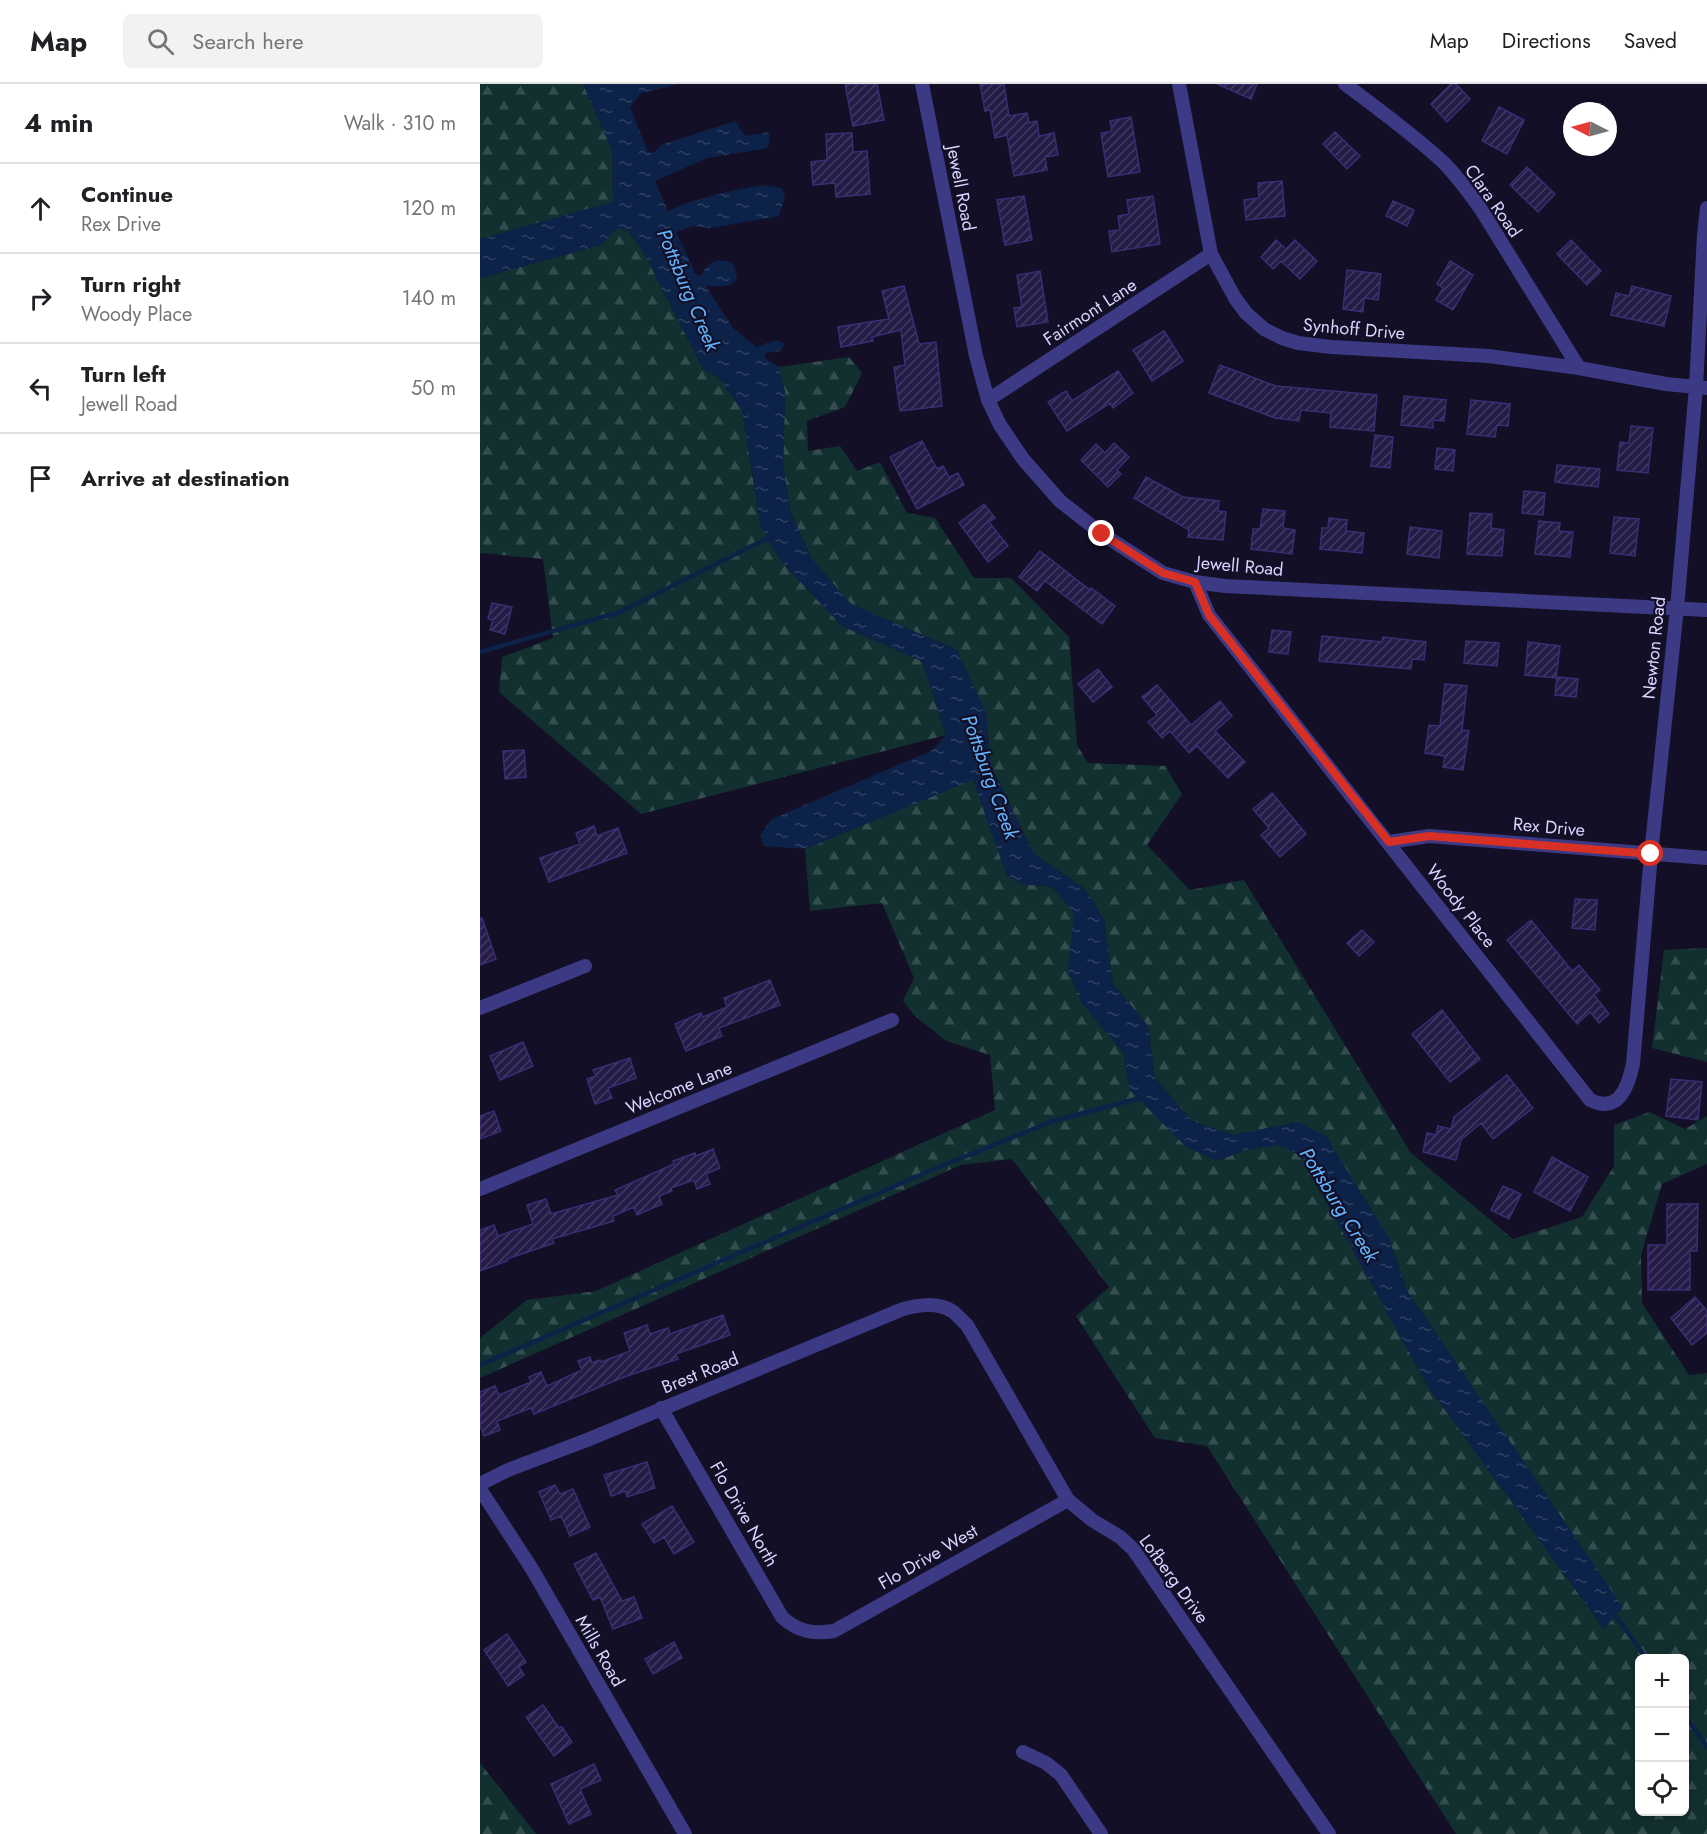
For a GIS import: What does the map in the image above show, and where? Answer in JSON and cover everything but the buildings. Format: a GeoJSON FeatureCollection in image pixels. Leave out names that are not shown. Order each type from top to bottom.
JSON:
{"type":"FeatureCollection","features":[{"type":"Feature","properties":{"kind":"street","name":"Jewell Road"},"geometry":{"type":"LineString","coordinates":[[922,84],[976,356],[988,400],[1000,425],[1023,459],[1060,501],[1102,534],[1163,573],[1195,582],[1707,610]]}},
{"type":"Feature","properties":{"kind":"street","name":"Synhoff Drive"},"geometry":{"type":"LineString","coordinates":[[1179,84],[1211,254],[1235,298],[1246,313],[1264,329],[1298,343],[1488,356],[1579,368],[1666,384],[1701,387]]}},
{"type":"Feature","properties":{"kind":"street","name":"Clara Road"},"geometry":{"type":"LineString","coordinates":[[1345,84],[1420,142],[1445,164],[1464,186],[1482,211],[1579,368]]}},
{"type":"Feature","properties":{"kind":"street","name":"Newton Road"},"geometry":{"type":"LineString","coordinates":[[1626,1089],[1633,1064],[1651,854],[1701,387],[1704,235],[1707,208]]}},
{"type":"Feature","properties":{"kind":"street","name":"Fairmont Lane"},"geometry":{"type":"LineString","coordinates":[[988,400],[1211,254]]}},
{"type":"Feature","properties":{"kind":"street","name":"Woody Place"},"geometry":{"type":"LineString","coordinates":[[1195,582],[1209,615],[1590,1100],[1599,1105],[1608,1104],[1617,1100],[1626,1089]]}},
{"type":"Feature","properties":{"kind":"street","name":"Rex Drive"},"geometry":{"type":"LineString","coordinates":[[1389,842],[1429,836],[1707,858]]}},
{"type":"Feature","properties":{"kind":"street"},"geometry":{"type":"LineString","coordinates":[[480,1008],[585,966]]}},
{"type":"Feature","properties":{"kind":"street","name":"Welcome Lane"},"geometry":{"type":"LineString","coordinates":[[480,1189],[892,1020]]}},
{"type":"Feature","properties":{"kind":"street","name":"Brest Road"},"geometry":{"type":"LineString","coordinates":[[480,1484],[508,1470],[587,1440],[903,1309],[920,1305],[936,1305]]}},
{"type":"Feature","properties":{"kind":"street","name":"Lofberg Drive"},"geometry":{"type":"LineString","coordinates":[[936,1305],[952,1311],[967,1326],[1068,1500],[1133,1549],[1329,1834]]}},
{"type":"Feature","properties":{"kind":"street","name":"Flo Drive North"},"geometry":{"type":"LineString","coordinates":[[662,1408],[782,1617],[803,1631]]}},
{"type":"Feature","properties":{"kind":"street","name":"Mills Road"},"geometry":{"type":"LineString","coordinates":[[480,1489],[532,1569],[685,1834]]}},
{"type":"Feature","properties":{"kind":"street","name":"Flo Drive West"},"geometry":{"type":"LineString","coordinates":[[803,1631],[817,1634],[834,1631],[1068,1500]]}},
{"type":"Feature","properties":{"kind":"street"},"geometry":{"type":"LineString","coordinates":[[1023,1752],[1047,1763],[1060,1774],[1101,1834]]}},
{"type":"Feature","properties":{"kind":"green space"},"geometry":{"type":"Polygon","coordinates":[[[480,84],[583,84],[612,150],[613,202],[480,239],[480,84]]]}},
{"type":"Feature","properties":{"kind":"green space"},"geometry":{"type":"Polygon","coordinates":[[[617,228],[628,231],[643,251],[703,369],[718,377],[742,410],[761,528],[781,561],[842,626],[922,661],[946,735],[641,814],[499,692],[502,657],[553,638],[543,559],[480,553],[480,278],[601,245],[617,228]]]}},
{"type":"Feature","properties":{"kind":"green space"},"geometry":{"type":"Polygon","coordinates":[[[849,357],[862,373],[845,407],[807,421],[808,451],[840,446],[857,471],[880,462],[907,513],[935,518],[974,578],[1011,578],[1069,637],[1077,745],[1088,763],[1165,766],[1182,794],[1147,845],[1190,890],[1244,880],[1411,1153],[1513,1239],[1582,1217],[1614,1166],[1614,1125],[1649,1112],[1685,1129],[1707,1116],[1707,1164],[1662,1184],[1641,1255],[1642,1303],[1689,1375],[1707,1373],[1707,1834],[1456,1834],[1207,1446],[1155,1438],[1076,1316],[1109,1287],[1012,1159],[961,1165],[480,1378],[480,1338],[527,1300],[596,1291],[995,1110],[990,1055],[946,1041],[914,1015],[903,1001],[914,978],[882,903],[810,911],[805,849],[973,779],[1007,876],[1023,884],[1052,887],[1075,913],[1068,970],[1082,1003],[1123,1052],[1130,1090],[1216,1161],[1249,1149],[1279,1145],[1301,1156],[1429,1388],[1604,1629],[1622,1607],[1407,1291],[1388,1236],[1298,1122],[1234,1135],[1192,1121],[1155,1078],[1148,1026],[1113,984],[1104,920],[1086,890],[1034,854],[991,766],[986,713],[957,650],[851,604],[811,558],[791,513],[783,467],[785,392],[779,367],[849,357]]]}},
{"type":"Feature","properties":{"kind":"green space"},"geometry":{"type":"Polygon","coordinates":[[[1707,948],[1707,1062],[1652,1048],[1664,950],[1707,948]]]}},
{"type":"Feature","properties":{"kind":"green space"},"geometry":{"type":"Polygon","coordinates":[[[480,1763],[536,1834],[480,1834],[480,1763]]]}},
{"type":"Feature","properties":{"kind":"water"},"geometry":{"type":"Polygon","coordinates":[[[583,84],[680,84],[641,93],[630,107],[648,152],[653,153],[661,145],[735,121],[745,136],[770,132],[768,148],[707,158],[655,181],[668,211],[692,201],[731,191],[763,185],[782,188],[785,197],[779,216],[711,228],[693,226],[676,232],[696,275],[700,276],[713,262],[732,263],[736,271],[735,282],[725,286],[705,285],[733,328],[756,347],[778,340],[784,344],[781,351],[766,353],[765,358],[779,367],[785,392],[783,467],[791,513],[811,558],[851,604],[957,650],[986,713],[991,766],[1034,854],[1086,890],[1104,920],[1113,984],[1148,1026],[1155,1078],[1192,1121],[1234,1135],[1298,1122],[1326,1136],[1388,1236],[1407,1291],[1623,1607],[1604,1629],[1429,1388],[1301,1156],[1279,1145],[1249,1149],[1216,1161],[1185,1146],[1130,1090],[1123,1052],[1082,1003],[1068,970],[1074,913],[1052,887],[1023,884],[1007,876],[973,780],[805,849],[764,846],[760,835],[772,819],[931,751],[946,735],[922,661],[842,626],[781,561],[761,528],[742,410],[718,377],[703,369],[643,251],[628,231],[617,228],[601,245],[480,278],[480,239],[613,202],[612,150],[583,84]]]}},
{"type":"Feature","properties":{"kind":"waterway"},"geometry":{"type":"LineString","coordinates":[[480,652],[620,612],[772,536]]}},
{"type":"Feature","properties":{"kind":"waterway"},"geometry":{"type":"LineString","coordinates":[[480,1365],[946,1164],[1053,1121],[1144,1097]]}},
{"type":"Feature","properties":{"kind":"waterway","name":"Pottsburg Creek"},"geometry":{"type":"LineString","coordinates":[[1613,1612],[1643,1654]]}},
{"type":"Feature","properties":{"kind":"waterway","name":"Pottsburg Creek"},"geometry":{"type":"LineString","coordinates":[[1689,1721],[1707,1747]]}},
{"type":"Feature","properties":{"kind":"route"},"geometry":{"type":"LineString","coordinates":[[1102,534],[1163,573],[1195,582],[1209,615],[1389,842],[1429,836],[1651,854]]}}]}
